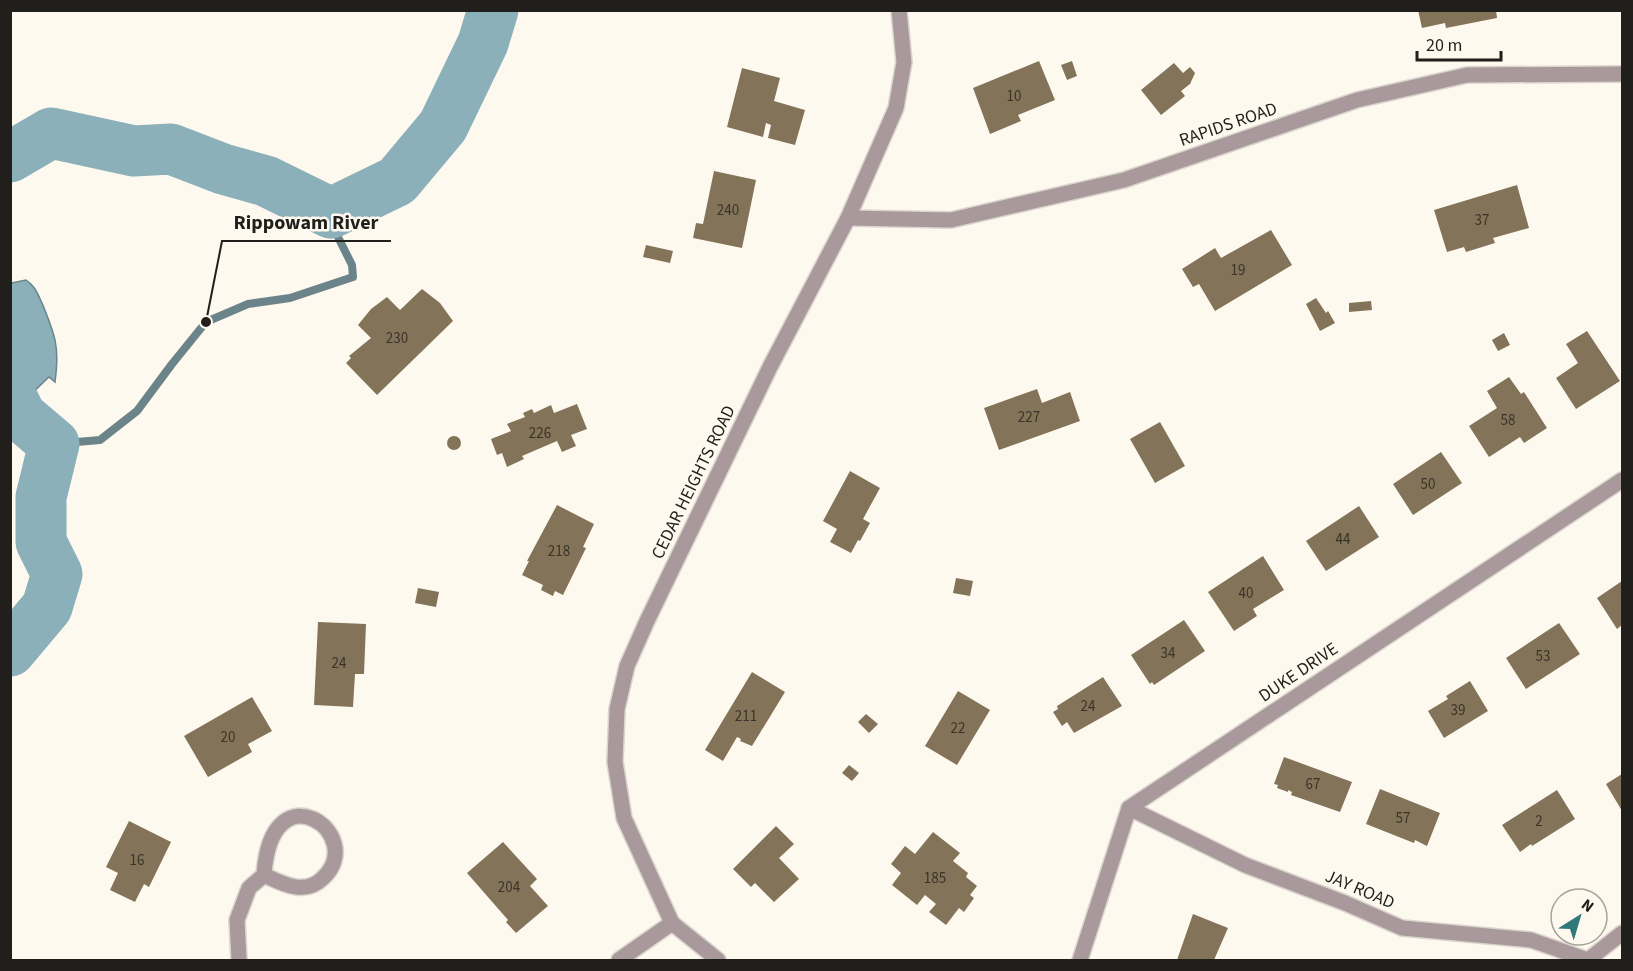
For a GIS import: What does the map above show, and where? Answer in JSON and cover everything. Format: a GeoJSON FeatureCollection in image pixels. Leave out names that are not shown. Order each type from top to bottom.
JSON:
{"type":"FeatureCollection","features":[{"type":"Feature","properties":{"kind":"street","name":"CEDAR HEIGHTS ROAD"},"geometry":{"type":"LineString","coordinates":[[718,960],[672,923],[624,818],[615,762],[617,709],[627,666],[770,367],[848,218],[896,108],[904,62],[899,10]]}},
{"type":"Feature","properties":{"kind":"street","name":"RAPIDS ROAD"},"geometry":{"type":"LineString","coordinates":[[848,218],[951,220],[1066,194],[1124,180],[1357,100],[1467,75],[1623,74]]}},
{"type":"Feature","properties":{"kind":"street","name":"DUKE DRIVE"},"geometry":{"type":"LineString","coordinates":[[1129,808],[1623,480]]}},
{"type":"Feature","properties":{"kind":"street"},"geometry":{"type":"LineString","coordinates":[[1080,960],[1129,808]]}},
{"type":"Feature","properties":{"kind":"street","name":"JAY ROAD"},"geometry":{"type":"LineString","coordinates":[[1129,808],[1245,865],[1345,903],[1402,928],[1531,940],[1588,960]]}},
{"type":"Feature","properties":{"kind":"street"},"geometry":{"type":"LineString","coordinates":[[239,960],[237,920],[249,888],[264,875],[265,859],[271,837],[283,821],[297,815],[315,820],[329,831],[336,844],[334,861],[326,876],[315,885],[301,888],[285,886],[264,875]]}},
{"type":"Feature","properties":{"kind":"street"},"geometry":{"type":"LineString","coordinates":[[619,960],[672,923]]}},
{"type":"Feature","properties":{"kind":"street"},"geometry":{"type":"LineString","coordinates":[[1588,960],[1623,933]]}},
{"type":"Feature","properties":{"kind":"water"},"geometry":{"type":"Polygon","coordinates":[[[26,280],[36,290],[50,324],[57,350],[56,370],[55,382],[49,377],[18,410],[11,406],[11,283],[26,280]]]}},
{"type":"Feature","properties":{"kind":"building"},"geometry":{"type":"Polygon","coordinates":[[[1418,10],[1496,10],[1497,18],[1446,28],[1445,23],[1422,28],[1418,10]]]}},
{"type":"Feature","properties":{"kind":"building"},"geometry":{"type":"Polygon","coordinates":[[[1039,61],[1055,100],[1018,115],[1021,121],[990,134],[973,88],[1039,61]]]}},
{"type":"Feature","properties":{"kind":"building"},"geometry":{"type":"Polygon","coordinates":[[[1072,61],[1077,76],[1067,80],[1061,65],[1072,61]]]}},
{"type":"Feature","properties":{"kind":"building"},"geometry":{"type":"Polygon","coordinates":[[[1174,63],[1183,73],[1190,67],[1195,73],[1190,84],[1181,91],[1185,96],[1161,115],[1141,90],[1174,63]]]}},
{"type":"Feature","properties":{"kind":"building"},"geometry":{"type":"Polygon","coordinates":[[[742,68],[780,78],[774,101],[805,110],[795,145],[768,138],[771,125],[766,123],[763,137],[727,127],[742,68]]]}},
{"type":"Feature","properties":{"kind":"building"},"geometry":{"type":"Polygon","coordinates":[[[714,171],[756,180],[742,248],[693,238],[696,223],[703,224],[714,171]]]}},
{"type":"Feature","properties":{"kind":"building"},"geometry":{"type":"Polygon","coordinates":[[[1517,185],[1529,228],[1493,238],[1495,243],[1466,252],[1464,247],[1447,252],[1434,210],[1517,185]]]}},
{"type":"Feature","properties":{"kind":"building"},"geometry":{"type":"Polygon","coordinates":[[[1271,230],[1292,265],[1215,311],[1199,284],[1193,287],[1182,269],[1215,248],[1221,258],[1271,230]]]}},
{"type":"Feature","properties":{"kind":"building"},"geometry":{"type":"Polygon","coordinates":[[[646,245],[673,251],[670,263],[643,257],[646,245]]]}},
{"type":"Feature","properties":{"kind":"building"},"geometry":{"type":"Polygon","coordinates":[[[422,289],[440,303],[453,321],[377,395],[346,363],[351,358],[349,356],[371,338],[358,325],[371,309],[387,297],[400,310],[422,289]]]}},
{"type":"Feature","properties":{"kind":"building"},"geometry":{"type":"Polygon","coordinates":[[[1316,298],[1335,323],[1320,331],[1306,304],[1316,298]]]}},
{"type":"Feature","properties":{"kind":"building"},"geometry":{"type":"Polygon","coordinates":[[[1371,301],[1372,310],[1349,312],[1349,303],[1371,301]]]}},
{"type":"Feature","properties":{"kind":"building"},"geometry":{"type":"Polygon","coordinates":[[[1587,331],[1620,381],[1576,409],[1556,378],[1578,363],[1566,344],[1587,331]]]}},
{"type":"Feature","properties":{"kind":"building"},"geometry":{"type":"Polygon","coordinates":[[[1504,333],[1510,345],[1498,351],[1492,340],[1504,333]]]}},
{"type":"Feature","properties":{"kind":"building"},"geometry":{"type":"Polygon","coordinates":[[[1509,377],[1521,394],[1524,392],[1547,428],[1524,443],[1520,437],[1489,457],[1469,426],[1497,408],[1487,391],[1509,377]]]}},
{"type":"Feature","properties":{"kind":"building"},"geometry":{"type":"Polygon","coordinates":[[[1037,389],[1042,403],[1070,392],[1080,421],[999,450],[984,408],[1037,389]]]}},
{"type":"Feature","properties":{"kind":"building"},"geometry":{"type":"Polygon","coordinates":[[[577,404],[587,429],[571,435],[576,446],[562,452],[557,441],[522,456],[524,459],[507,467],[502,453],[497,455],[491,439],[511,431],[507,424],[525,417],[523,413],[532,409],[534,413],[551,405],[554,413],[577,404]]]}},
{"type":"Feature","properties":{"kind":"building"},"geometry":{"type":"Polygon","coordinates":[[[1160,422],[1185,466],[1155,483],[1130,439],[1160,422]]]}},
{"type":"Feature","properties":{"kind":"building"},"geometry":{"type":"Polygon","coordinates":[[[451,436],[457,436],[461,443],[457,450],[451,450],[447,446],[447,440],[451,436]]]}},
{"type":"Feature","properties":{"kind":"building"},"geometry":{"type":"Polygon","coordinates":[[[1441,452],[1462,483],[1413,515],[1393,484],[1441,452]]]}},
{"type":"Feature","properties":{"kind":"building"},"geometry":{"type":"Polygon","coordinates":[[[850,471],[880,488],[863,519],[870,523],[851,553],[830,542],[837,529],[823,521],[850,471]]]}},
{"type":"Feature","properties":{"kind":"building"},"geometry":{"type":"Polygon","coordinates":[[[557,505],[594,524],[583,547],[586,548],[563,595],[555,591],[553,596],[541,590],[543,585],[522,575],[557,505]]]}},
{"type":"Feature","properties":{"kind":"building"},"geometry":{"type":"Polygon","coordinates":[[[1359,506],[1379,537],[1326,571],[1306,541],[1359,506]]]}},
{"type":"Feature","properties":{"kind":"building"},"geometry":{"type":"Polygon","coordinates":[[[1263,556],[1284,590],[1253,609],[1257,616],[1234,631],[1208,592],[1263,556]]]}},
{"type":"Feature","properties":{"kind":"building"},"geometry":{"type":"Polygon","coordinates":[[[956,578],[973,581],[970,596],[953,593],[956,578]]]}},
{"type":"Feature","properties":{"kind":"building"},"geometry":{"type":"Polygon","coordinates":[[[1622,581],[1622,625],[1617,629],[1597,598],[1622,581]]]}},
{"type":"Feature","properties":{"kind":"building"},"geometry":{"type":"Polygon","coordinates":[[[418,588],[439,592],[436,607],[415,603],[418,588]]]}},
{"type":"Feature","properties":{"kind":"building"},"geometry":{"type":"Polygon","coordinates":[[[1184,620],[1205,651],[1154,685],[1152,682],[1150,684],[1131,655],[1184,620]]]}},
{"type":"Feature","properties":{"kind":"building"},"geometry":{"type":"Polygon","coordinates":[[[318,622],[366,624],[364,674],[355,674],[353,707],[314,705],[318,622]]]}},
{"type":"Feature","properties":{"kind":"building"},"geometry":{"type":"Polygon","coordinates":[[[1559,623],[1580,654],[1526,689],[1506,658],[1559,623]]]}},
{"type":"Feature","properties":{"kind":"building"},"geometry":{"type":"Polygon","coordinates":[[[752,672],[785,692],[752,746],[740,741],[741,739],[737,737],[723,761],[705,750],[752,672]]]}},
{"type":"Feature","properties":{"kind":"building"},"geometry":{"type":"Polygon","coordinates":[[[1103,677],[1122,706],[1074,733],[1067,722],[1062,726],[1053,712],[1058,709],[1057,706],[1103,677]]]}},
{"type":"Feature","properties":{"kind":"building"},"geometry":{"type":"Polygon","coordinates":[[[1470,681],[1488,711],[1444,738],[1428,711],[1448,699],[1446,696],[1470,681]]]}},
{"type":"Feature","properties":{"kind":"building"},"geometry":{"type":"Polygon","coordinates":[[[958,691],[990,710],[957,765],[925,746],[958,691]]]}},
{"type":"Feature","properties":{"kind":"building"},"geometry":{"type":"Polygon","coordinates":[[[252,697],[272,731],[248,744],[252,752],[208,777],[184,736],[252,697]]]}},
{"type":"Feature","properties":{"kind":"building"},"geometry":{"type":"Polygon","coordinates":[[[866,714],[878,724],[869,733],[858,722],[866,714]]]}},
{"type":"Feature","properties":{"kind":"building"},"geometry":{"type":"Polygon","coordinates":[[[1284,757],[1352,782],[1340,812],[1291,795],[1292,792],[1288,790],[1288,792],[1277,788],[1278,785],[1274,784],[1284,757]]]}},
{"type":"Feature","properties":{"kind":"building"},"geometry":{"type":"Polygon","coordinates":[[[849,765],[859,773],[852,781],[842,773],[849,765]]]}},
{"type":"Feature","properties":{"kind":"building"},"geometry":{"type":"Polygon","coordinates":[[[1622,774],[1622,811],[1606,784],[1622,774]]]}},
{"type":"Feature","properties":{"kind":"building"},"geometry":{"type":"Polygon","coordinates":[[[1380,789],[1440,813],[1427,846],[1366,824],[1380,789]]]}},
{"type":"Feature","properties":{"kind":"building"},"geometry":{"type":"Polygon","coordinates":[[[1557,790],[1575,819],[1520,852],[1502,825],[1557,790]]]}},
{"type":"Feature","properties":{"kind":"building"},"geometry":{"type":"Polygon","coordinates":[[[129,821],[171,842],[149,887],[144,884],[135,902],[110,890],[118,873],[106,867],[129,821]]]}},
{"type":"Feature","properties":{"kind":"building"},"geometry":{"type":"Polygon","coordinates":[[[776,826],[794,844],[779,858],[799,879],[774,902],[755,883],[751,887],[733,869],[776,826]]]}},
{"type":"Feature","properties":{"kind":"building"},"geometry":{"type":"Polygon","coordinates":[[[933,832],[960,853],[953,861],[968,873],[966,877],[977,886],[970,895],[974,898],[964,912],[959,908],[946,925],[929,912],[936,904],[925,895],[917,905],[892,885],[901,873],[891,864],[905,846],[915,854],[933,832]]]}},
{"type":"Feature","properties":{"kind":"building"},"geometry":{"type":"Polygon","coordinates":[[[503,842],[537,879],[530,886],[548,906],[516,933],[506,922],[508,920],[467,873],[503,842]]]}},
{"type":"Feature","properties":{"kind":"building"},"geometry":{"type":"Polygon","coordinates":[[[1193,914],[1228,928],[1214,960],[1177,960],[1193,914]]]}},
{"type":"Feature","properties":{"kind":"waterway"},"geometry":{"type":"LineString","coordinates":[[10,157],[51,133],[134,151],[171,149],[223,169],[266,181],[331,213],[397,181],[443,126],[483,43],[493,10]]}},
{"type":"Feature","properties":{"kind":"waterway"},"geometry":{"type":"LineString","coordinates":[[54,444],[100,440],[137,411],[206,322],[248,304],[290,298],[353,277],[352,265],[338,237],[331,213]]}},
{"type":"Feature","properties":{"kind":"waterway"},"geometry":{"type":"LineString","coordinates":[[10,394],[21,416],[54,444],[41,497],[41,542],[57,574],[47,607],[10,651]]}},
{"type":"Feature","properties":{"kind":"place","name":"Rippowam River"},"geometry":{"type":"Point","coordinates":[206,322]}}]}
